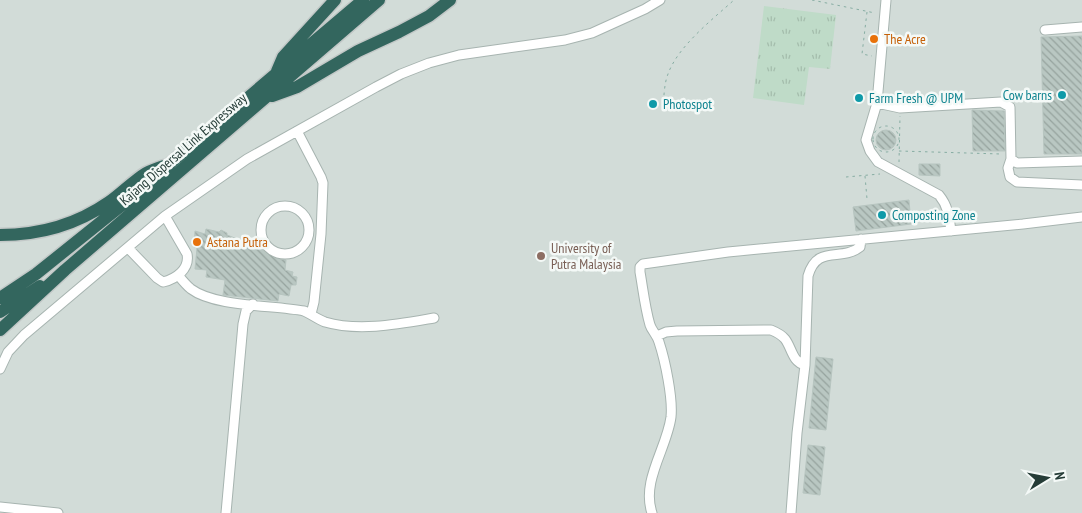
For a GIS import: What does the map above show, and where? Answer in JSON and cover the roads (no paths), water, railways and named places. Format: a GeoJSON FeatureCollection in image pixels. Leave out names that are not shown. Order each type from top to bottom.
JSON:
{"type":"FeatureCollection","features":[{"type":"Feature","properties":{"kind":"highway"},"geometry":{"type":"LineString","coordinates":[[276,74],[283,57],[335,0]]}},
{"type":"Feature","properties":{"kind":"highway","name":"Kajang Dispersal Link Expressway"},"geometry":{"type":"LineString","coordinates":[[0,298],[36,274],[152,181],[363,0]]}},
{"type":"Feature","properties":{"kind":"highway","name":"Kajang Dispersal Link Expressway"},"geometry":{"type":"LineString","coordinates":[[0,312],[65,270],[380,0]]}},
{"type":"Feature","properties":{"kind":"highway"},"geometry":{"type":"LineString","coordinates":[[265,98],[296,87],[358,51],[429,16],[450,0]]}},
{"type":"Feature","properties":{"kind":"highway"},"geometry":{"type":"LineString","coordinates":[[0,235],[20,235],[50,230],[82,219],[109,202],[145,174],[172,162]]}},
{"type":"Feature","properties":{"kind":"highway"},"geometry":{"type":"LineString","coordinates":[[0,330],[65,270]]}},
{"type":"Feature","properties":{"kind":"street"},"geometry":{"type":"LineString","coordinates":[[0,369],[8,352],[24,335],[165,216],[247,159],[376,87],[429,63],[477,52],[566,40],[592,33],[645,9],[660,0]]}},
{"type":"Feature","properties":{"kind":"street"},"geometry":{"type":"LineString","coordinates":[[886,0],[877,103],[866,140],[870,151],[878,162],[939,195],[949,211],[950,231]]}},
{"type":"Feature","properties":{"kind":"street"},"geometry":{"type":"LineString","coordinates":[[1045,30],[1082,27]]}},
{"type":"Feature","properties":{"kind":"street"},"geometry":{"type":"LineString","coordinates":[[877,103],[900,108],[1000,102],[1010,106],[1011,160],[1008,168],[1010,177],[1017,182],[1082,185]]}},
{"type":"Feature","properties":{"kind":"street"},"geometry":{"type":"LineString","coordinates":[[298,131],[323,183],[321,234],[311,314]]}},
{"type":"Feature","properties":{"kind":"street"},"geometry":{"type":"LineString","coordinates":[[1011,160],[1017,163],[1082,161]]}},
{"type":"Feature","properties":{"kind":"street"},"geometry":{"type":"LineString","coordinates":[[284,206],[300,211],[305,217],[309,233],[306,242],[301,248],[294,253],[286,254],[270,250],[264,243],[260,227],[268,212],[284,206]]}},
{"type":"Feature","properties":{"kind":"street"},"geometry":{"type":"LineString","coordinates":[[128,248],[163,282],[178,275],[186,267],[188,261],[187,254],[165,216]]}},
{"type":"Feature","properties":{"kind":"street"},"geometry":{"type":"LineString","coordinates":[[652,513],[650,485],[671,416],[670,395],[662,354],[650,325],[640,272],[640,267],[643,264],[719,253],[1082,217]]}},
{"type":"Feature","properties":{"kind":"street"},"geometry":{"type":"LineString","coordinates":[[309,233],[321,234]]}},
{"type":"Feature","properties":{"kind":"street"},"geometry":{"type":"LineString","coordinates":[[791,513],[797,433],[805,366],[808,276],[811,267],[822,257],[855,251],[860,247],[861,239]]}},
{"type":"Feature","properties":{"kind":"street"},"geometry":{"type":"LineString","coordinates":[[178,275],[189,288],[215,300],[294,309],[334,324],[353,326],[394,324],[434,318]]}},
{"type":"Feature","properties":{"kind":"street"},"geometry":{"type":"LineString","coordinates":[[226,513],[243,324],[246,311],[253,304]]}},
{"type":"Feature","properties":{"kind":"street"},"geometry":{"type":"LineString","coordinates":[[656,336],[666,332],[677,331],[771,330],[785,339],[798,362],[805,366]]}},
{"type":"Feature","properties":{"kind":"street"},"geometry":{"type":"LineString","coordinates":[[0,507],[58,513]]}},
{"type":"Feature","properties":{"kind":"place","name":"The Acre"},"geometry":{"type":"Point","coordinates":[874,39]}},
{"type":"Feature","properties":{"kind":"place","name":"Cow barns"},"geometry":{"type":"Point","coordinates":[1062,95]}},
{"type":"Feature","properties":{"kind":"place","name":"Farm Fresh @ UPM"},"geometry":{"type":"Point","coordinates":[859,98]}},
{"type":"Feature","properties":{"kind":"place","name":"Photospot"},"geometry":{"type":"Point","coordinates":[653,104]}},
{"type":"Feature","properties":{"kind":"place","name":"Composting Zone"},"geometry":{"type":"Point","coordinates":[882,215]}},
{"type":"Feature","properties":{"kind":"place","name":"Astana Putra"},"geometry":{"type":"Point","coordinates":[197,242]}},
{"type":"Feature","properties":{"kind":"place","name":"University of Putra Malaysia"},"geometry":{"type":"Point","coordinates":[541,256]}}]}
